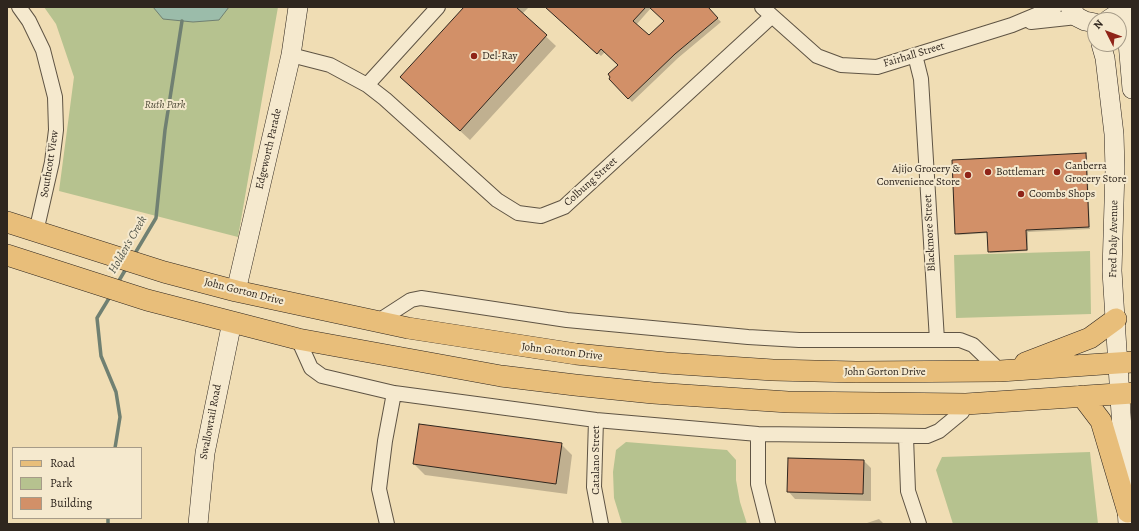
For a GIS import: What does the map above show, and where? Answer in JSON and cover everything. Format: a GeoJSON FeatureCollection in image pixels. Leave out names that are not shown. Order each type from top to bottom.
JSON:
{"type":"FeatureCollection","features":[{"type":"Feature","properties":{"kind":"main road","name":"John Gorton Drive"},"geometry":{"type":"LineString","coordinates":[[7,222],[164,272],[236,291],[377,322],[500,344],[576,354],[666,363],[773,370],[856,372],[1003,371],[1125,363]]}},
{"type":"Feature","properties":{"kind":"main road"},"geometry":{"type":"LineString","coordinates":[[7,255],[147,300],[232,322],[298,338],[501,376],[653,393],[788,402],[966,404],[1126,393]]}},
{"type":"Feature","properties":{"kind":"main road"},"geometry":{"type":"LineString","coordinates":[[1003,371],[1090,338],[1116,319]]}},
{"type":"Feature","properties":{"kind":"main road"},"geometry":{"type":"LineString","coordinates":[[1082,396],[1101,421],[1128,518]]}},
{"type":"Feature","properties":{"kind":"street","name":"Southcott View"},"geometry":{"type":"LineString","coordinates":[[20,7],[29,21],[43,50],[55,97],[56,130],[52,162],[36,232]]}},
{"type":"Feature","properties":{"kind":"street","name":"Edgeworth Parade"},"geometry":{"type":"LineString","coordinates":[[236,291],[291,55],[298,7]]}},
{"type":"Feature","properties":{"kind":"street"},"geometry":{"type":"LineString","coordinates":[[366,85],[438,7]]}},
{"type":"Feature","properties":{"kind":"street","name":"Fairhall Street"},"geometry":{"type":"LineString","coordinates":[[767,12],[817,56],[841,65],[877,67],[1012,25],[1055,7]]}},
{"type":"Feature","properties":{"kind":"street"},"geometry":{"type":"LineString","coordinates":[[1125,7],[1132,89]]}},
{"type":"Feature","properties":{"kind":"street","name":"Colbung Street"},"geometry":{"type":"LineString","coordinates":[[291,55],[330,65],[366,85],[385,99],[497,200],[518,213],[541,216],[564,207],[767,12]]}},
{"type":"Feature","properties":{"kind":"street","name":"Fairhall Street"},"geometry":{"type":"LineString","coordinates":[[1012,25],[1084,20]]}},
{"type":"Feature","properties":{"kind":"street","name":"Fred Daly Avenue"},"geometry":{"type":"LineString","coordinates":[[1103,52],[1114,134],[1115,169],[1112,245],[1116,319],[1125,363],[1128,518]]}},
{"type":"Feature","properties":{"kind":"street","name":"Blackmore Street"},"geometry":{"type":"LineString","coordinates":[[915,55],[921,79],[936,340]]}},
{"type":"Feature","properties":{"kind":"street"},"geometry":{"type":"LineString","coordinates":[[377,322],[411,300],[421,298],[567,320],[734,336],[799,340],[960,340],[973,345],[1003,371]]}},
{"type":"Feature","properties":{"kind":"street","name":"Swallowtail Road"},"geometry":{"type":"LineString","coordinates":[[198,524],[205,453],[232,322]]}},
{"type":"Feature","properties":{"kind":"street"},"geometry":{"type":"LineString","coordinates":[[298,338],[311,368],[322,376],[394,393],[596,420],[758,434],[906,437],[927,436],[939,431],[962,412],[966,404]]}},
{"type":"Feature","properties":{"kind":"street"},"geometry":{"type":"LineString","coordinates":[[387,524],[380,489],[385,441],[394,393]]}},
{"type":"Feature","properties":{"kind":"street","name":"Catalano Street"},"geometry":{"type":"LineString","coordinates":[[596,420],[594,488],[601,524]]}},
{"type":"Feature","properties":{"kind":"street"},"geometry":{"type":"LineString","coordinates":[[758,434],[758,484],[768,524]]}},
{"type":"Feature","properties":{"kind":"street"},"geometry":{"type":"LineString","coordinates":[[906,437],[908,491],[919,524]]}},
{"type":"Feature","properties":{"kind":"green space","name":"Ruth Park"},"geometry":{"type":"Polygon","coordinates":[[[44,7],[278,7],[238,237],[59,191],[74,77],[56,24],[44,7]]]}},
{"type":"Feature","properties":{"kind":"green space"},"geometry":{"type":"Polygon","coordinates":[[[1090,251],[1091,314],[956,318],[954,255],[1090,251]]]}},
{"type":"Feature","properties":{"kind":"green space"},"geometry":{"type":"Polygon","coordinates":[[[626,442],[727,450],[736,460],[736,480],[740,502],[747,524],[622,524],[614,498],[613,472],[616,450],[626,442]]]}},
{"type":"Feature","properties":{"kind":"green space"},"geometry":{"type":"Polygon","coordinates":[[[1090,452],[1098,524],[953,524],[936,470],[942,457],[1090,452]]]}},
{"type":"Feature","properties":{"kind":"shaded area"},"geometry":{"type":"Polygon","coordinates":[[[153,7],[229,7],[219,20],[193,22],[163,19],[153,7]]]}},
{"type":"Feature","properties":{"kind":"building","name":"Del-Ray"},"geometry":{"type":"Polygon","coordinates":[[[464,7],[516,7],[547,35],[460,131],[400,77],[464,7]]]}},
{"type":"Feature","properties":{"kind":"building"},"geometry":{"type":"Polygon","coordinates":[[[545,7],[646,7],[633,21],[649,35],[664,21],[649,7],[708,7],[718,18],[675,54],[628,99],[609,79],[610,77],[608,74],[618,65],[601,49],[597,54],[545,7]]]}},
{"type":"Feature","properties":{"kind":"building","name":"Coombs Shops"},"geometry":{"type":"Polygon","coordinates":[[[1086,153],[1089,227],[1026,230],[1027,250],[988,252],[987,232],[955,234],[952,160],[1086,153]]]}},
{"type":"Feature","properties":{"kind":"building"},"geometry":{"type":"Polygon","coordinates":[[[419,424],[562,443],[556,484],[413,464],[419,424]]]}},
{"type":"Feature","properties":{"kind":"building"},"geometry":{"type":"Polygon","coordinates":[[[788,458],[864,460],[863,494],[787,492],[788,458]]]}},
{"type":"Feature","properties":{"kind":"waterway","name":"Holden's Creek"},"geometry":{"type":"LineString","coordinates":[[134,255],[156,218],[165,130],[182,21]]}},
{"type":"Feature","properties":{"kind":"waterway","name":"Holden's Creek"},"geometry":{"type":"LineString","coordinates":[[117,284],[127,267]]}},
{"type":"Feature","properties":{"kind":"waterway","name":"Holden's Creek"},"geometry":{"type":"LineString","coordinates":[[111,295],[97,318],[101,356],[116,392],[120,417],[115,447]]}},
{"type":"Feature","properties":{"kind":"waterway","name":"Holden's Creek"},"geometry":{"type":"LineString","coordinates":[[108,519],[108,524]]}},
{"type":"Feature","properties":{"kind":"place","name":"Del-Ray"},"geometry":{"type":"Point","coordinates":[474,56]}},
{"type":"Feature","properties":{"kind":"place","name":"Bottlemart"},"geometry":{"type":"Point","coordinates":[988,172]}},
{"type":"Feature","properties":{"kind":"place","name":"Canberra Grocery Store"},"geometry":{"type":"Point","coordinates":[1057,172]}},
{"type":"Feature","properties":{"kind":"place","name":"Ajijo Grocery & Convenience Store"},"geometry":{"type":"Point","coordinates":[968,175]}},
{"type":"Feature","properties":{"kind":"place","name":"Coombs Shops"},"geometry":{"type":"Point","coordinates":[1021,194]}}]}
